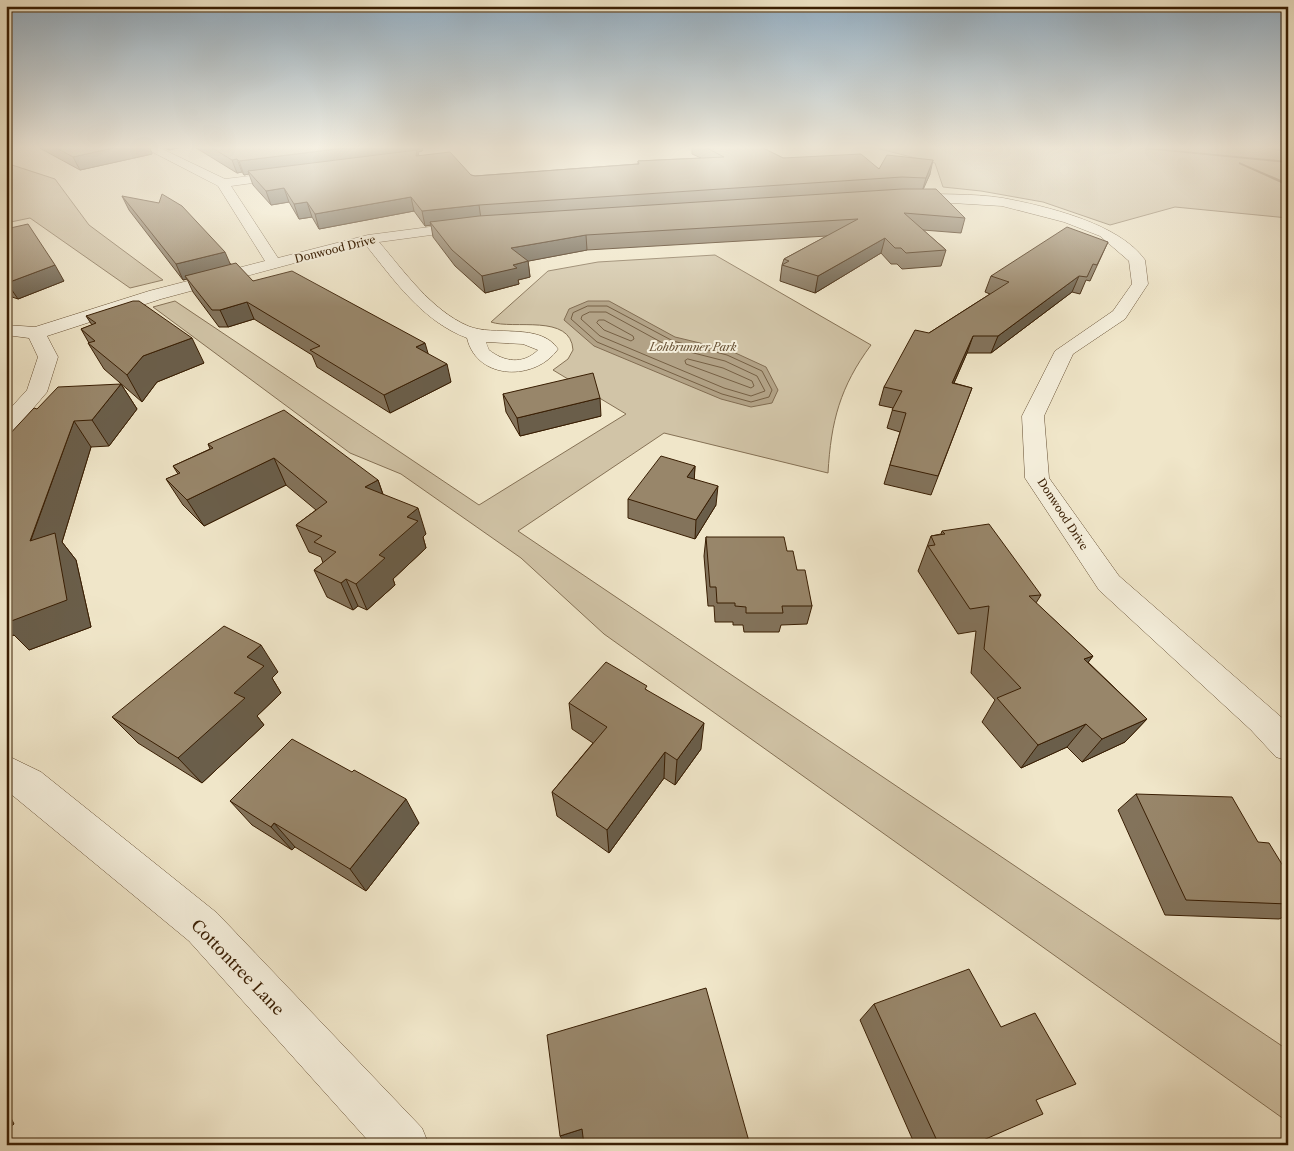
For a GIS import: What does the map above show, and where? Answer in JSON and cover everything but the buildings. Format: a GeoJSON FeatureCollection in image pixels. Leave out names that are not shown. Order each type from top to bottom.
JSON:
{"type":"FeatureCollection","features":[{"type":"Feature","properties":{"kind":"street"},"geometry":{"type":"LineString","coordinates":[[234,200],[275,265]]}},
{"type":"Feature","properties":{"kind":"street","name":"Donwood Drive"},"geometry":{"type":"LineString","coordinates":[[975,200],[1002,202],[1069,219],[1105,233],[1137,260],[1140,284],[1120,315],[1065,351],[1033,416],[1037,478],[1109,583],[1263,720],[1288,746]]}},
{"type":"Feature","properties":{"kind":"street","name":"Donwood Drive"},"geometry":{"type":"LineString","coordinates":[[36,333],[155,295],[368,239],[481,225]]}},
{"type":"Feature","properties":{"kind":"street"},"geometry":{"type":"LineString","coordinates":[[368,239],[434,312],[450,323],[475,335]]}},
{"type":"Feature","properties":{"kind":"street"},"geometry":{"type":"LineString","coordinates":[[6,330],[36,333],[48,357],[37,392],[6,426]]}},
{"type":"Feature","properties":{"kind":"street","name":"Cottontree Lane"},"geometry":{"type":"LineString","coordinates":[[6,771],[28,784],[203,927],[405,1145]]}},
{"type":"Feature","properties":{"kind":"green space"},"geometry":{"type":"Polygon","coordinates":[[[6,200],[70,200],[89,225],[163,280],[130,288],[30,218],[6,223],[6,200]]]}},
{"type":"Feature","properties":{"kind":"green space"},"geometry":{"type":"Polygon","coordinates":[[[1030,200],[1288,200],[1288,218],[1175,207],[1110,225],[1043,202],[1030,200]]]}},
{"type":"Feature","properties":{"kind":"green space","name":"Lohbrunner Park"},"geometry":{"type":"Polygon","coordinates":[[[715,255],[871,345],[852,375],[839,405],[829,454],[828,473],[664,433],[518,531],[1288,1050],[1288,1122],[604,634],[521,558],[401,474],[350,453],[153,307],[175,301],[479,505],[626,414],[553,370],[568,359],[573,350],[570,339],[562,331],[540,325],[491,322],[548,271],[598,262],[715,255]]]}},
{"type":"Feature","properties":{"kind":"water"},"geometry":{"type":"Polygon","coordinates":[[[588,301],[609,301],[675,337],[729,350],[766,367],[778,390],[772,403],[751,407],[721,399],[594,346],[564,320],[569,309],[588,301]]]}}]}
